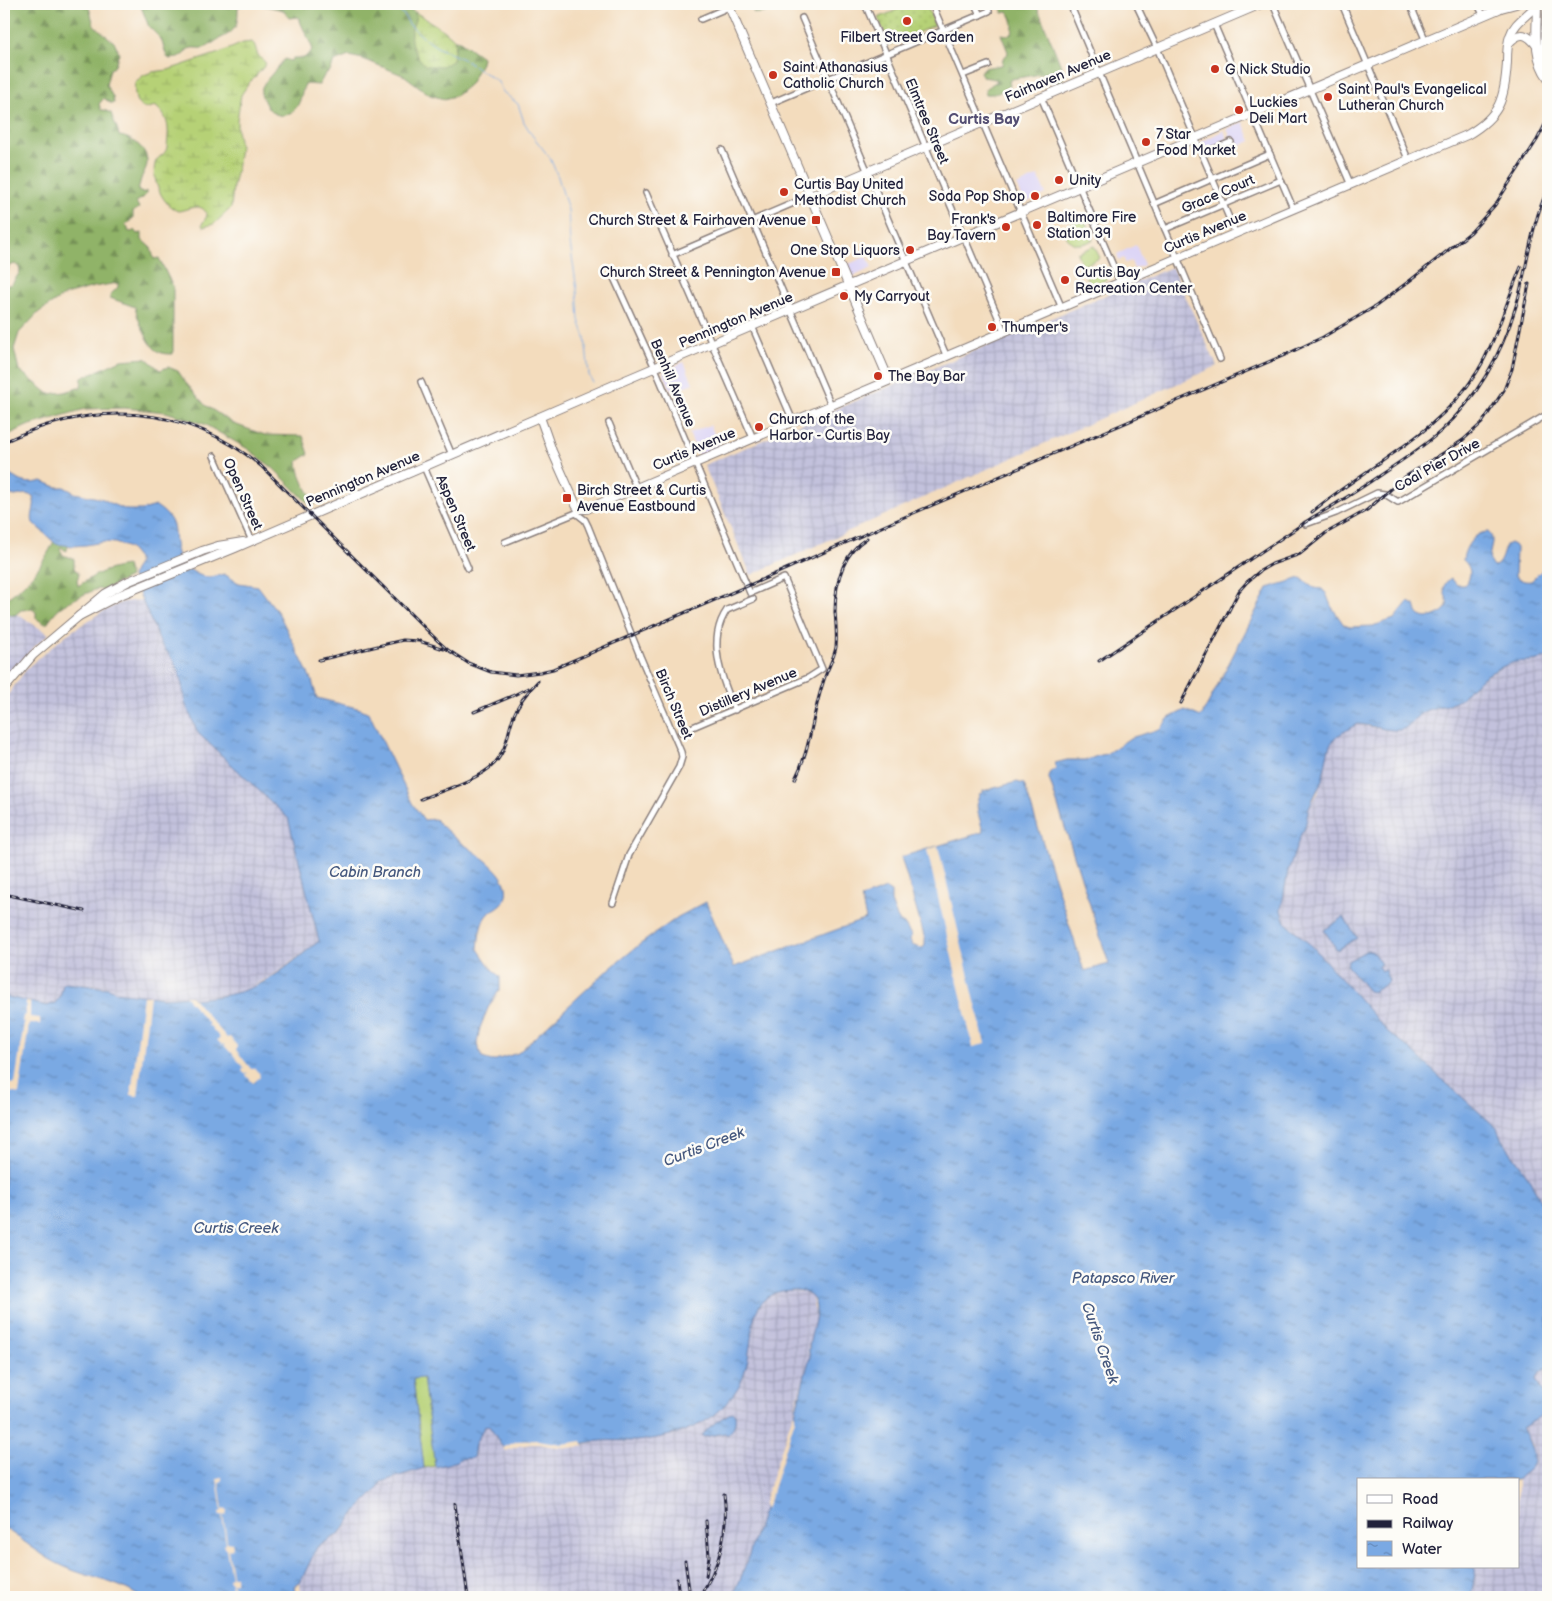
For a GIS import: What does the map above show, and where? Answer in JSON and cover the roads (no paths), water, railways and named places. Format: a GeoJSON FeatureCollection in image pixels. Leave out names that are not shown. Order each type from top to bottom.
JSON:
{"type":"FeatureCollection","features":[{"type":"Feature","properties":{"kind":"main road","name":"Fairhaven Avenue"},"geometry":{"type":"LineString","coordinates":[[810,196],[1261,4]]}},
{"type":"Feature","properties":{"kind":"main road","name":"Pennington Avenue"},"geometry":{"type":"LineString","coordinates":[[79,616],[132,590],[252,541],[1309,88],[1502,6],[1516,4]]}},
{"type":"Feature","properties":{"kind":"main road"},"geometry":{"type":"LineString","coordinates":[[1537,4],[1541,46],[1548,66]]}},
{"type":"Feature","properties":{"kind":"main road","name":"Curtis Avenue"},"geometry":{"type":"LineString","coordinates":[[578,511],[587,509],[1467,135],[1486,122],[1500,103],[1504,92],[1508,45],[1513,29],[1537,4]]}},
{"type":"Feature","properties":{"kind":"main road"},"geometry":{"type":"LineString","coordinates":[[1548,4],[1540,63],[1548,78]]}},
{"type":"Feature","properties":{"kind":"main road"},"geometry":{"type":"LineString","coordinates":[[729,5],[889,380]]}},
{"type":"Feature","properties":{"kind":"main road"},"geometry":{"type":"LineString","coordinates":[[1508,45],[1516,37],[1524,35],[1541,46]]}},
{"type":"Feature","properties":{"kind":"main road"},"geometry":{"type":"LineString","coordinates":[[546,433],[544,422],[546,419],[610,387]]}},
{"type":"Feature","properties":{"kind":"main road","name":"Birch Street"},"geometry":{"type":"LineString","coordinates":[[540,417],[578,511]]}},
{"type":"Feature","properties":{"kind":"main road","name":"Pennington Avenue"},"geometry":{"type":"LineString","coordinates":[[4,689],[33,655],[105,594],[129,581],[187,556],[218,546],[252,541]]}},
{"type":"Feature","properties":{"kind":"street","name":"Elmtree Street"},"geometry":{"type":"LineString","coordinates":[[865,4],[1004,331]]}},
{"type":"Feature","properties":{"kind":"street"},"geometry":{"type":"LineString","coordinates":[[932,4],[1062,306]]}},
{"type":"Feature","properties":{"kind":"street"},"geometry":{"type":"LineString","coordinates":[[975,4],[980,14]]}},
{"type":"Feature","properties":{"kind":"street"},"geometry":{"type":"LineString","coordinates":[[1070,4],[1220,359]]}},
{"type":"Feature","properties":{"kind":"street"},"geometry":{"type":"LineString","coordinates":[[1136,4],[1157,48],[1235,232]]}},
{"type":"Feature","properties":{"kind":"street"},"geometry":{"type":"LineString","coordinates":[[1273,4],[1350,184]]}},
{"type":"Feature","properties":{"kind":"street"},"geometry":{"type":"LineString","coordinates":[[1342,4],[1408,159]]}},
{"type":"Feature","properties":{"kind":"street"},"geometry":{"type":"LineString","coordinates":[[1410,4],[1425,39]]}},
{"type":"Feature","properties":{"kind":"street"},"geometry":{"type":"LineString","coordinates":[[1478,4],[1483,15]]}},
{"type":"Feature","properties":{"kind":"street"},"geometry":{"type":"LineString","coordinates":[[701,19],[729,5]]}},
{"type":"Feature","properties":{"kind":"street"},"geometry":{"type":"LineString","coordinates":[[771,103],[989,11]]}},
{"type":"Feature","properties":{"kind":"street"},"geometry":{"type":"LineString","coordinates":[[802,18],[946,355]]}},
{"type":"Feature","properties":{"kind":"street"},"geometry":{"type":"LineString","coordinates":[[1214,24],[1293,208]]}},
{"type":"Feature","properties":{"kind":"street"},"geometry":{"type":"LineString","coordinates":[[963,76],[988,65]]}},
{"type":"Feature","properties":{"kind":"street"},"geometry":{"type":"LineString","coordinates":[[1041,97],[1120,282]]}},
{"type":"Feature","properties":{"kind":"street"},"geometry":{"type":"LineString","coordinates":[[1202,154],[1231,142]]}},
{"type":"Feature","properties":{"kind":"street"},"geometry":{"type":"LineString","coordinates":[[722,150],[831,404]]}},
{"type":"Feature","properties":{"kind":"street"},"geometry":{"type":"LineString","coordinates":[[1154,204],[1270,154]]}},
{"type":"Feature","properties":{"kind":"street","name":"Grace Court"},"geometry":{"type":"LineString","coordinates":[[1165,229],[1281,180]]}},
{"type":"Feature","properties":{"kind":"street"},"geometry":{"type":"LineString","coordinates":[[646,193],[753,438]]}},
{"type":"Feature","properties":{"kind":"street","name":"Fairhaven Avenue"},"geometry":{"type":"LineString","coordinates":[[672,255],[810,196]]}},
{"type":"Feature","properties":{"kind":"street","name":"Benhill Avenue"},"geometry":{"type":"LineString","coordinates":[[614,278],[655,368],[750,593],[784,578],[822,670]]}},
{"type":"Feature","properties":{"kind":"street"},"geometry":{"type":"LineString","coordinates":[[752,326],[793,421]]}},
{"type":"Feature","properties":{"kind":"street","name":"Aspen Street"},"geometry":{"type":"LineString","coordinates":[[421,382],[452,455]]}},
{"type":"Feature","properties":{"kind":"street","name":"Coal Pier Drive"},"geometry":{"type":"LineString","coordinates":[[1306,524],[1330,516],[1377,493],[1385,494],[1398,502],[1548,414]]}},
{"type":"Feature","properties":{"kind":"street"},"geometry":{"type":"LineString","coordinates":[[609,423],[636,487]]}},
{"type":"Feature","properties":{"kind":"street","name":"Open Street"},"geometry":{"type":"LineString","coordinates":[[214,456],[252,541]]}},
{"type":"Feature","properties":{"kind":"street","name":"Aspen Street"},"geometry":{"type":"LineString","coordinates":[[424,467],[468,568]]}},
{"type":"Feature","properties":{"kind":"street","name":"Curtis Avenue"},"geometry":{"type":"LineString","coordinates":[[505,542],[578,511]]}},
{"type":"Feature","properties":{"kind":"street","name":"Birch Street"},"geometry":{"type":"LineString","coordinates":[[578,511],[588,526],[682,757],[679,767],[629,855],[613,903]]}},
{"type":"Feature","properties":{"kind":"street"},"geometry":{"type":"LineString","coordinates":[[734,710],[722,681],[719,668],[717,643],[719,628],[727,610],[753,599]]}},
{"type":"Feature","properties":{"kind":"street","name":"Distillery Avenue"},"geometry":{"type":"LineString","coordinates":[[681,732],[808,678],[822,670]]}},
{"type":"Feature","properties":{"kind":"water"},"geometry":{"type":"Polygon","coordinates":[[[4,470],[22,481],[31,483],[42,481],[56,487],[64,487],[75,493],[103,499],[127,510],[142,510],[156,506],[164,512],[172,523],[178,556],[186,567],[205,577],[224,574],[239,583],[258,586],[279,614],[312,681],[317,698],[361,709],[369,713],[412,803],[424,820],[435,819],[455,838],[490,864],[499,873],[504,882],[507,891],[504,901],[484,919],[478,949],[491,968],[500,977],[500,989],[488,1008],[480,1028],[477,1043],[482,1058],[492,1061],[518,1053],[602,975],[639,945],[678,917],[706,902],[734,967],[866,919],[861,898],[886,889],[891,892],[891,902],[896,915],[911,935],[912,945],[923,948],[925,939],[901,857],[983,832],[977,805],[979,795],[983,791],[1017,782],[1024,784],[1084,971],[1109,964],[1048,775],[1052,770],[1056,769],[1055,763],[1067,760],[1087,760],[1106,754],[1130,738],[1160,729],[1169,718],[1185,710],[1201,717],[1268,588],[1301,578],[1326,593],[1331,606],[1344,625],[1350,627],[1373,626],[1394,619],[1408,602],[1415,605],[1418,614],[1425,618],[1443,612],[1447,603],[1444,588],[1446,583],[1451,578],[1457,585],[1464,585],[1467,582],[1470,572],[1463,560],[1465,551],[1474,538],[1483,533],[1488,532],[1491,536],[1490,563],[1493,567],[1496,566],[1501,558],[1506,545],[1510,543],[1516,548],[1515,576],[1519,579],[1531,581],[1548,564],[1548,657],[1515,662],[1500,668],[1472,686],[1459,700],[1423,712],[1402,729],[1389,730],[1357,724],[1337,736],[1330,745],[1322,781],[1309,807],[1305,828],[1301,834],[1288,871],[1281,910],[1285,922],[1314,948],[1388,1032],[1410,1049],[1497,1128],[1502,1140],[1523,1169],[1538,1195],[1548,1222],[1548,1367],[1536,1379],[1545,1397],[1545,1413],[1522,1428],[1533,1454],[1532,1465],[1519,1478],[1357,1478],[1357,1568],[1476,1568],[1471,1597],[732,1597],[745,1567],[782,1458],[810,1357],[810,1342],[816,1313],[815,1304],[812,1297],[796,1290],[782,1291],[772,1295],[764,1300],[759,1307],[755,1314],[748,1360],[743,1377],[725,1405],[711,1418],[668,1436],[635,1441],[597,1441],[575,1445],[533,1442],[504,1449],[489,1426],[484,1427],[475,1444],[473,1458],[459,1459],[458,1461],[436,1467],[423,1378],[413,1379],[424,1468],[381,1482],[377,1490],[358,1509],[339,1534],[317,1547],[300,1583],[294,1586],[295,1593],[291,1597],[140,1597],[113,1583],[74,1571],[57,1563],[4,1528],[4,996],[47,1006],[55,1003],[60,997],[63,984],[66,983],[164,998],[191,996],[194,999],[228,995],[248,989],[267,980],[319,941],[288,818],[198,733],[185,703],[181,679],[174,661],[161,644],[132,577],[138,564],[138,559],[129,548],[115,543],[103,542],[73,546],[56,544],[33,523],[33,496],[26,494],[15,496],[4,493],[4,470]]]}},
{"type":"Feature","properties":{"kind":"water"},"geometry":{"type":"Polygon","coordinates":[[[1344,917],[1357,938],[1337,950],[1324,930],[1344,917]]]}},
{"type":"Feature","properties":{"kind":"water"},"geometry":{"type":"Polygon","coordinates":[[[1367,950],[1372,951],[1381,964],[1378,966],[1381,971],[1384,969],[1389,980],[1388,983],[1373,992],[1368,991],[1347,966],[1348,961],[1367,950]]]}},
{"type":"Feature","properties":{"kind":"water"},"geometry":{"type":"Polygon","coordinates":[[[732,1412],[735,1414],[735,1423],[733,1429],[727,1435],[725,1433],[704,1437],[701,1435],[717,1421],[732,1412]]]}},
{"type":"Feature","properties":{"kind":"waterway"},"geometry":{"type":"LineString","coordinates":[[389,4],[404,15],[409,24],[425,39],[437,47],[467,61],[498,82],[503,92],[518,104],[524,122],[550,158],[568,210],[579,320],[585,337],[589,375],[593,383]]}},
{"type":"Feature","properties":{"kind":"railway"},"geometry":{"type":"LineString","coordinates":[[4,442],[37,428],[70,419],[104,415],[137,415],[169,420],[201,430],[232,445],[261,466],[448,650],[468,663],[491,672],[516,675],[540,672],[553,669],[759,581],[1323,337],[1376,306],[1471,232],[1495,205],[1537,140],[1548,119]]}},
{"type":"Feature","properties":{"kind":"railway"},"geometry":{"type":"LineString","coordinates":[[1099,661],[1313,517],[1420,448],[1454,418],[1477,389],[1504,341],[1520,291],[1537,217],[1548,189]]}},
{"type":"Feature","properties":{"kind":"railway"},"geometry":{"type":"LineString","coordinates":[[1312,512],[1422,432],[1461,394],[1477,372],[1490,347],[1521,267]]}},
{"type":"Feature","properties":{"kind":"railway"},"geometry":{"type":"LineString","coordinates":[[1181,703],[1239,591],[1247,582],[1272,564],[1300,554],[1326,533],[1367,510],[1405,477],[1463,440],[1482,423],[1504,390],[1512,369],[1529,284]]}},
{"type":"Feature","properties":{"kind":"railway"},"geometry":{"type":"LineString","coordinates":[[795,779],[805,755],[819,695],[836,647],[835,601],[839,580],[851,552],[867,538]]}},
{"type":"Feature","properties":{"kind":"railway"},"geometry":{"type":"LineString","coordinates":[[319,660],[403,640],[419,641],[444,649]]}},
{"type":"Feature","properties":{"kind":"railway"},"geometry":{"type":"LineString","coordinates":[[421,799],[470,780],[494,764],[505,746],[518,705],[538,681]]}},
{"type":"Feature","properties":{"kind":"railway"},"geometry":{"type":"LineString","coordinates":[[474,712],[528,688]]}},
{"type":"Feature","properties":{"kind":"railway"},"geometry":{"type":"LineString","coordinates":[[4,894],[84,911]]}},
{"type":"Feature","properties":{"kind":"railway"},"geometry":{"type":"LineString","coordinates":[[699,1597],[712,1573],[721,1548],[725,1521],[724,1494]]}},
{"type":"Feature","properties":{"kind":"railway"},"geometry":{"type":"LineString","coordinates":[[455,1504],[468,1597]]}},
{"type":"Feature","properties":{"kind":"railway"},"geometry":{"type":"LineString","coordinates":[[706,1521],[709,1556],[706,1576]]}},
{"type":"Feature","properties":{"kind":"railway"},"geometry":{"type":"LineString","coordinates":[[685,1561],[689,1589],[688,1597]]}},
{"type":"Feature","properties":{"kind":"railway"},"geometry":{"type":"LineString","coordinates":[[677,1579],[679,1597]]}},
{"type":"Feature","properties":{"kind":"place","name":"Filbert Street Garden"},"geometry":{"type":"Point","coordinates":[907,21]}},
{"type":"Feature","properties":{"kind":"place","name":"G Nick Studio"},"geometry":{"type":"Point","coordinates":[1215,69]}},
{"type":"Feature","properties":{"kind":"place","name":"Saint Athanasius Catholic Church"},"geometry":{"type":"Point","coordinates":[773,75]}},
{"type":"Feature","properties":{"kind":"place","name":"Saint Paul's Evangelical Lutheran Church"},"geometry":{"type":"Point","coordinates":[1328,97]}},
{"type":"Feature","properties":{"kind":"place","name":"Luckies Deli Mart"},"geometry":{"type":"Point","coordinates":[1239,110]}},
{"type":"Feature","properties":{"kind":"place","name":"7 Star Food Market"},"geometry":{"type":"Point","coordinates":[1146,142]}},
{"type":"Feature","properties":{"kind":"place","name":"Unity"},"geometry":{"type":"Point","coordinates":[1059,180]}},
{"type":"Feature","properties":{"kind":"place","name":"Curtis Bay United Methodist Church"},"geometry":{"type":"Point","coordinates":[784,192]}},
{"type":"Feature","properties":{"kind":"place","name":"Soda Pop Shop"},"geometry":{"type":"Point","coordinates":[1035,196]}},
{"type":"Feature","properties":{"kind":"place","name":"Church Street & Fairhaven Avenue"},"geometry":{"type":"Point","coordinates":[816,220]}},
{"type":"Feature","properties":{"kind":"place","name":"Baltimore Fire Station 39"},"geometry":{"type":"Point","coordinates":[1037,225]}},
{"type":"Feature","properties":{"kind":"place","name":"Frank's Bay Tavern"},"geometry":{"type":"Point","coordinates":[1006,227]}},
{"type":"Feature","properties":{"kind":"place","name":"One Stop Liquors"},"geometry":{"type":"Point","coordinates":[910,250]}},
{"type":"Feature","properties":{"kind":"place","name":"Church Street & Pennington Avenue"},"geometry":{"type":"Point","coordinates":[836,272]}},
{"type":"Feature","properties":{"kind":"place","name":"Curtis Bay Recreation Center"},"geometry":{"type":"Point","coordinates":[1065,280]}},
{"type":"Feature","properties":{"kind":"place","name":"My Carryout"},"geometry":{"type":"Point","coordinates":[844,296]}},
{"type":"Feature","properties":{"kind":"place","name":"Thumper's"},"geometry":{"type":"Point","coordinates":[992,327]}},
{"type":"Feature","properties":{"kind":"place","name":"The Bay Bar"},"geometry":{"type":"Point","coordinates":[878,376]}},
{"type":"Feature","properties":{"kind":"place","name":"Church of the Harbor - Curtis Bay"},"geometry":{"type":"Point","coordinates":[759,427]}},
{"type":"Feature","properties":{"kind":"place","name":"Birch Street & Curtis Avenue Eastbound"},"geometry":{"type":"Point","coordinates":[567,498]}},
{"type":"Feature","properties":{"kind":"district","name":"Curtis Bay"},"geometry":{"type":"Point","coordinates":[984,119]}},
{"type":"Feature","properties":{"kind":"water label","name":"Cabin Branch"},"geometry":{"type":"Point","coordinates":[375,872]}},
{"type":"Feature","properties":{"kind":"water label","name":"Curtis Creek"},"geometry":{"type":"Point","coordinates":[704,1147]}},
{"type":"Feature","properties":{"kind":"water label","name":"Curtis Creek"},"geometry":{"type":"Point","coordinates":[236,1228]}},
{"type":"Feature","properties":{"kind":"water label","name":"Patapsco River"},"geometry":{"type":"Point","coordinates":[1123,1278]}},
{"type":"Feature","properties":{"kind":"water label","name":"Curtis Creek"},"geometry":{"type":"Point","coordinates":[1100,1343]}}]}
